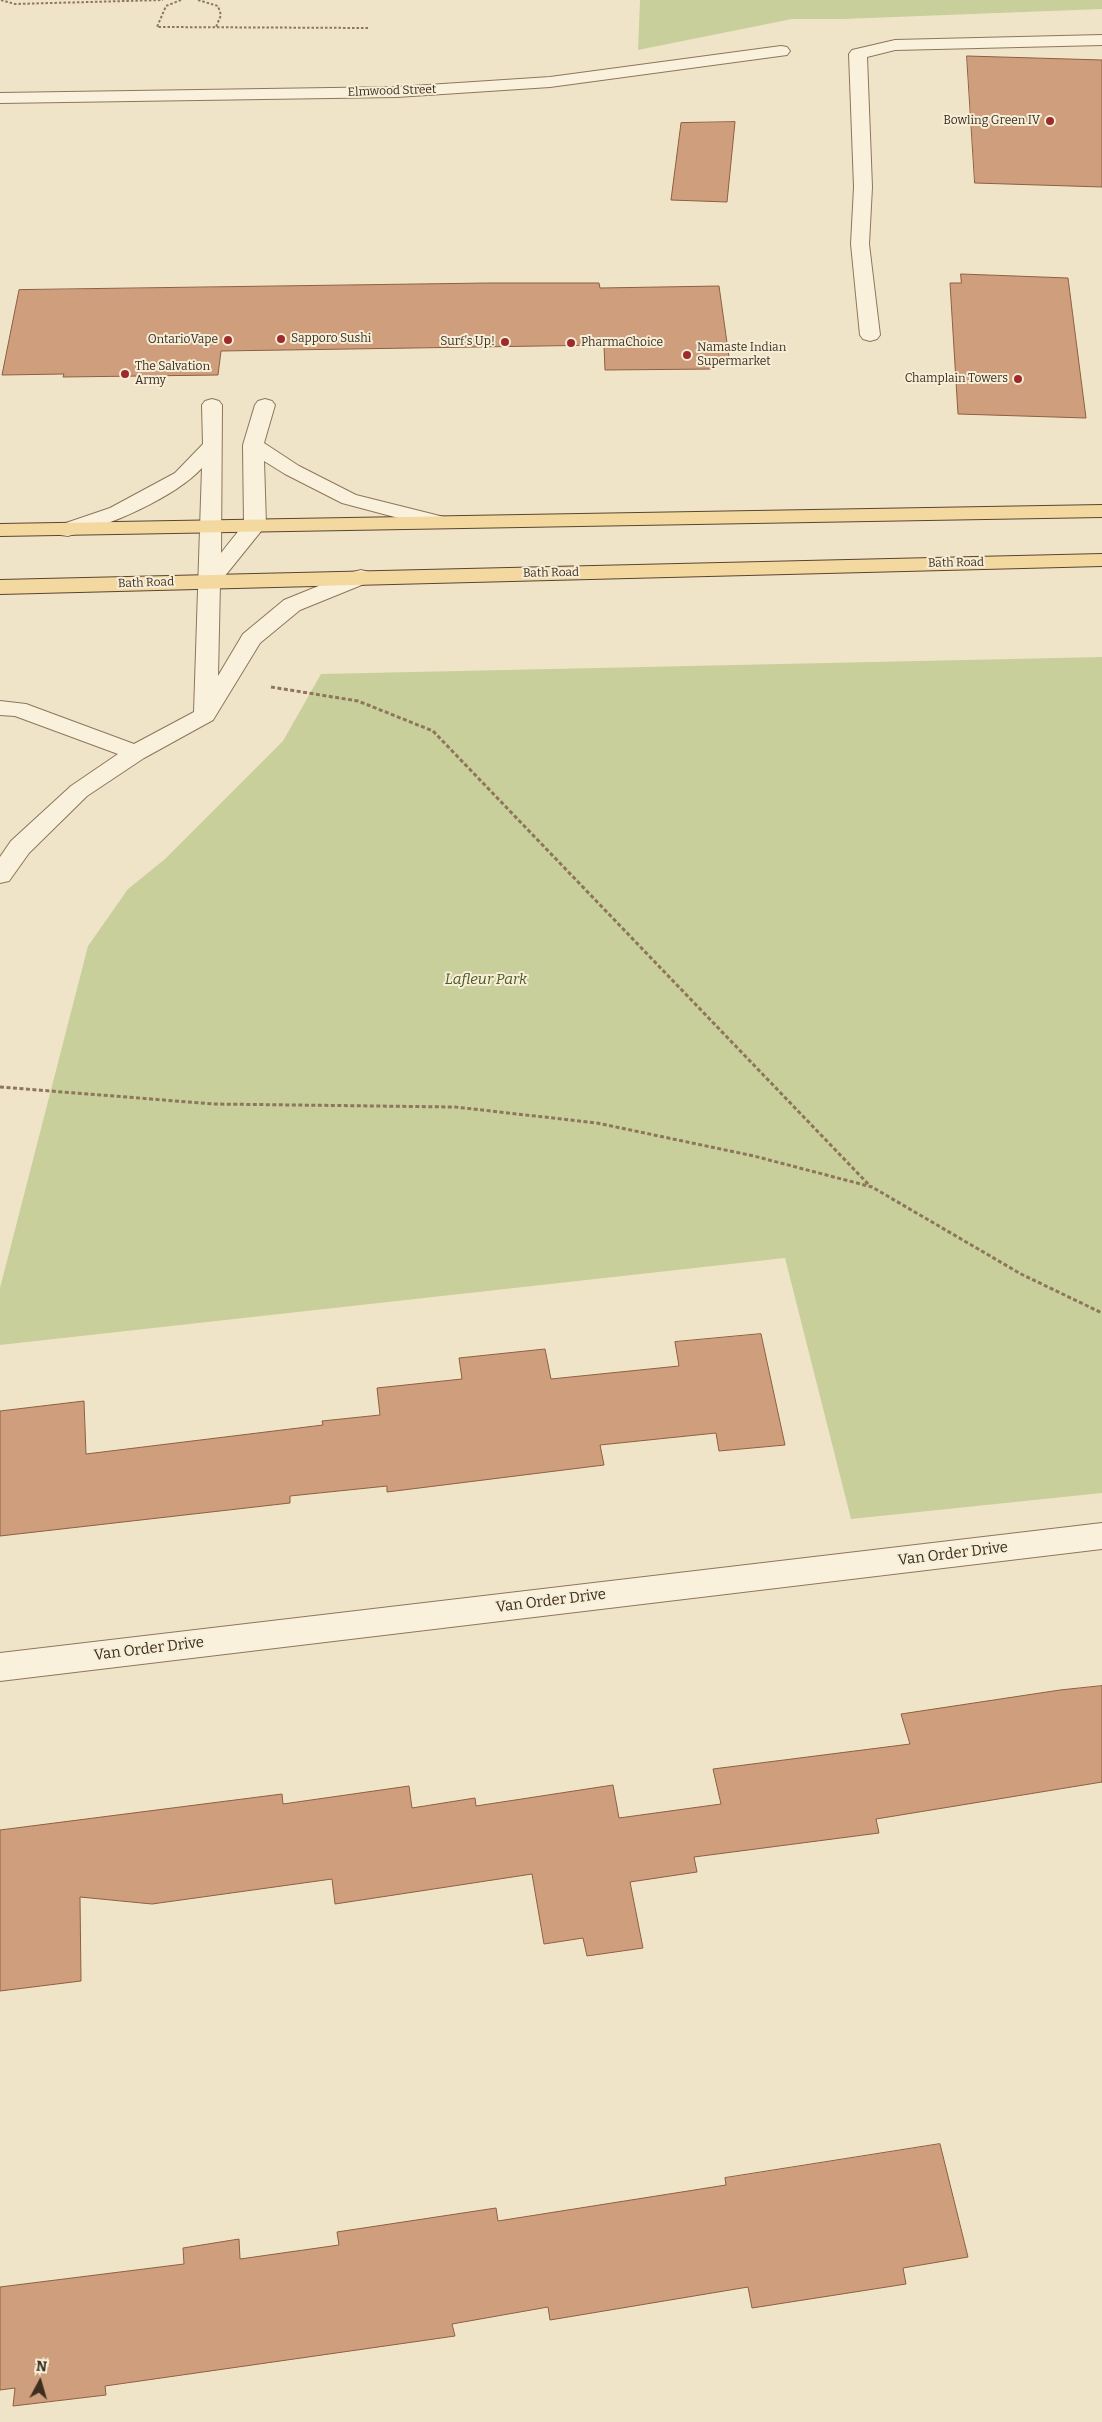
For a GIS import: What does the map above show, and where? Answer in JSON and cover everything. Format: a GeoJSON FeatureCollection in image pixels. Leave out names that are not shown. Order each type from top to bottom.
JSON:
{"type":"FeatureCollection","features":[{"type":"Feature","properties":{"kind":"main road"},"geometry":{"type":"LineString","coordinates":[[0,530],[1102,511]]}},
{"type":"Feature","properties":{"kind":"main road","name":"Bath Road"},"geometry":{"type":"LineString","coordinates":[[0,587],[1102,560]]}},
{"type":"Feature","properties":{"kind":"street"},"geometry":{"type":"LineString","coordinates":[[870,336],[860,244],[862,187],[858,54],[895,46],[1102,40]]}},
{"type":"Feature","properties":{"kind":"street","name":"Elmwood Street"},"geometry":{"type":"LineString","coordinates":[[0,98],[397,92],[550,82],[781,51]]}},
{"type":"Feature","properties":{"kind":"street"},"geometry":{"type":"LineString","coordinates":[[205,715],[213,445],[212,405]]}},
{"type":"Feature","properties":{"kind":"street"},"geometry":{"type":"LineString","coordinates":[[209,581],[255,525],[253,445],[265,405]]}},
{"type":"Feature","properties":{"kind":"street"},"geometry":{"type":"LineString","coordinates":[[68,530],[117,512],[182,477],[213,445]]}},
{"type":"Feature","properties":{"kind":"street"},"geometry":{"type":"LineString","coordinates":[[253,445],[292,470],[349,499],[436,522]]}},
{"type":"Feature","properties":{"kind":"street"},"geometry":{"type":"LineString","coordinates":[[0,875],[20,846],[79,791],[136,753],[205,715],[228,680],[251,639],[292,605],[361,577]]}},
{"type":"Feature","properties":{"kind":"street"},"geometry":{"type":"LineString","coordinates":[[0,708],[18,709],[136,753]]}},
{"type":"Feature","properties":{"kind":"street","name":"Van Order Drive"},"geometry":{"type":"LineString","coordinates":[[0,1667],[1102,1536]]}},
{"type":"Feature","properties":{"kind":"path"},"geometry":{"type":"LineString","coordinates":[[1,0],[15,4],[163,0]]}},
{"type":"Feature","properties":{"kind":"path"},"geometry":{"type":"LineString","coordinates":[[181,0],[166,6],[157,27],[369,28]]}},
{"type":"Feature","properties":{"kind":"path"},"geometry":{"type":"LineString","coordinates":[[198,0],[218,6],[222,15],[216,27]]}},
{"type":"Feature","properties":{"kind":"path"},"geometry":{"type":"LineString","coordinates":[[228,680],[358,701],[433,731],[872,1187]]}},
{"type":"Feature","properties":{"kind":"path"},"geometry":{"type":"LineString","coordinates":[[0,1087],[214,1104],[454,1107],[597,1122],[754,1156],[872,1187],[1021,1274],[1102,1313]]}},
{"type":"Feature","properties":{"kind":"green space"},"geometry":{"type":"Polygon","coordinates":[[[640,0],[1102,0],[1102,9],[843,19],[792,19],[638,50],[640,0]]]}},
{"type":"Feature","properties":{"kind":"green space","name":"Lafleur Park"},"geometry":{"type":"Polygon","coordinates":[[[1102,657],[1102,1493],[851,1519],[785,1258],[0,1345],[0,1288],[88,946],[128,889],[165,859],[283,741],[321,674],[1102,657]]]}},
{"type":"Feature","properties":{"kind":"building","name":"Bowling Green IV"},"geometry":{"type":"Polygon","coordinates":[[[967,56],[1102,60],[1102,187],[975,183],[967,56]]]}},
{"type":"Feature","properties":{"kind":"building"},"geometry":{"type":"Polygon","coordinates":[[[735,122],[727,202],[671,200],[681,123],[735,122]]]}},
{"type":"Feature","properties":{"kind":"building","name":"Champlain Towers"},"geometry":{"type":"Polygon","coordinates":[[[961,274],[1068,278],[1086,418],[958,414],[950,283],[961,283],[961,274]]]}},
{"type":"Feature","properties":{"kind":"building"},"geometry":{"type":"Polygon","coordinates":[[[599,283],[600,288],[719,286],[730,364],[715,364],[715,369],[605,370],[604,345],[221,351],[218,375],[63,377],[64,374],[2,375],[19,290],[599,283]]]}},
{"type":"Feature","properties":{"kind":"building"},"geometry":{"type":"Polygon","coordinates":[[[761,1334],[785,1445],[719,1451],[716,1433],[600,1445],[604,1465],[387,1492],[387,1486],[290,1496],[290,1503],[0,1536],[0,1411],[84,1401],[86,1454],[323,1425],[322,1421],[380,1415],[377,1388],[462,1379],[459,1358],[545,1349],[551,1379],[679,1366],[675,1342],[761,1334]]]}},
{"type":"Feature","properties":{"kind":"building"},"geometry":{"type":"Polygon","coordinates":[[[1102,1686],[1102,1782],[876,1819],[879,1833],[694,1857],[697,1872],[630,1882],[643,1948],[587,1956],[583,1938],[544,1944],[532,1874],[335,1904],[332,1879],[152,1904],[80,1897],[81,1981],[0,1991],[0,1830],[282,1794],[283,1804],[409,1786],[412,1808],[475,1798],[476,1806],[613,1785],[619,1818],[721,1804],[713,1769],[910,1744],[901,1714],[1060,1690],[1102,1686]]]}},
{"type":"Feature","properties":{"kind":"building"},"geometry":{"type":"Polygon","coordinates":[[[940,2144],[968,2257],[903,2268],[906,2284],[752,2308],[748,2287],[550,2320],[548,2307],[452,2324],[455,2336],[105,2386],[106,2395],[13,2406],[15,2388],[0,2390],[0,2287],[184,2264],[183,2248],[239,2239],[240,2259],[339,2245],[337,2232],[496,2208],[498,2221],[726,2185],[725,2178],[940,2144]]]}},
{"type":"Feature","properties":{"kind":"place","name":"Bowling Green IV"},"geometry":{"type":"Point","coordinates":[1050,121]}},
{"type":"Feature","properties":{"kind":"place","name":"Sapporo Sushi"},"geometry":{"type":"Point","coordinates":[281,339]}},
{"type":"Feature","properties":{"kind":"place","name":"OntarioVape"},"geometry":{"type":"Point","coordinates":[228,340]}},
{"type":"Feature","properties":{"kind":"place","name":"Surf's Up!"},"geometry":{"type":"Point","coordinates":[505,342]}},
{"type":"Feature","properties":{"kind":"place","name":"PharmaChoice"},"geometry":{"type":"Point","coordinates":[571,343]}},
{"type":"Feature","properties":{"kind":"place","name":"Namaste Indian Supermarket"},"geometry":{"type":"Point","coordinates":[687,355]}},
{"type":"Feature","properties":{"kind":"place","name":"The Salvation Army"},"geometry":{"type":"Point","coordinates":[125,374]}},
{"type":"Feature","properties":{"kind":"place","name":"Champlain Towers"},"geometry":{"type":"Point","coordinates":[1018,379]}}]}
